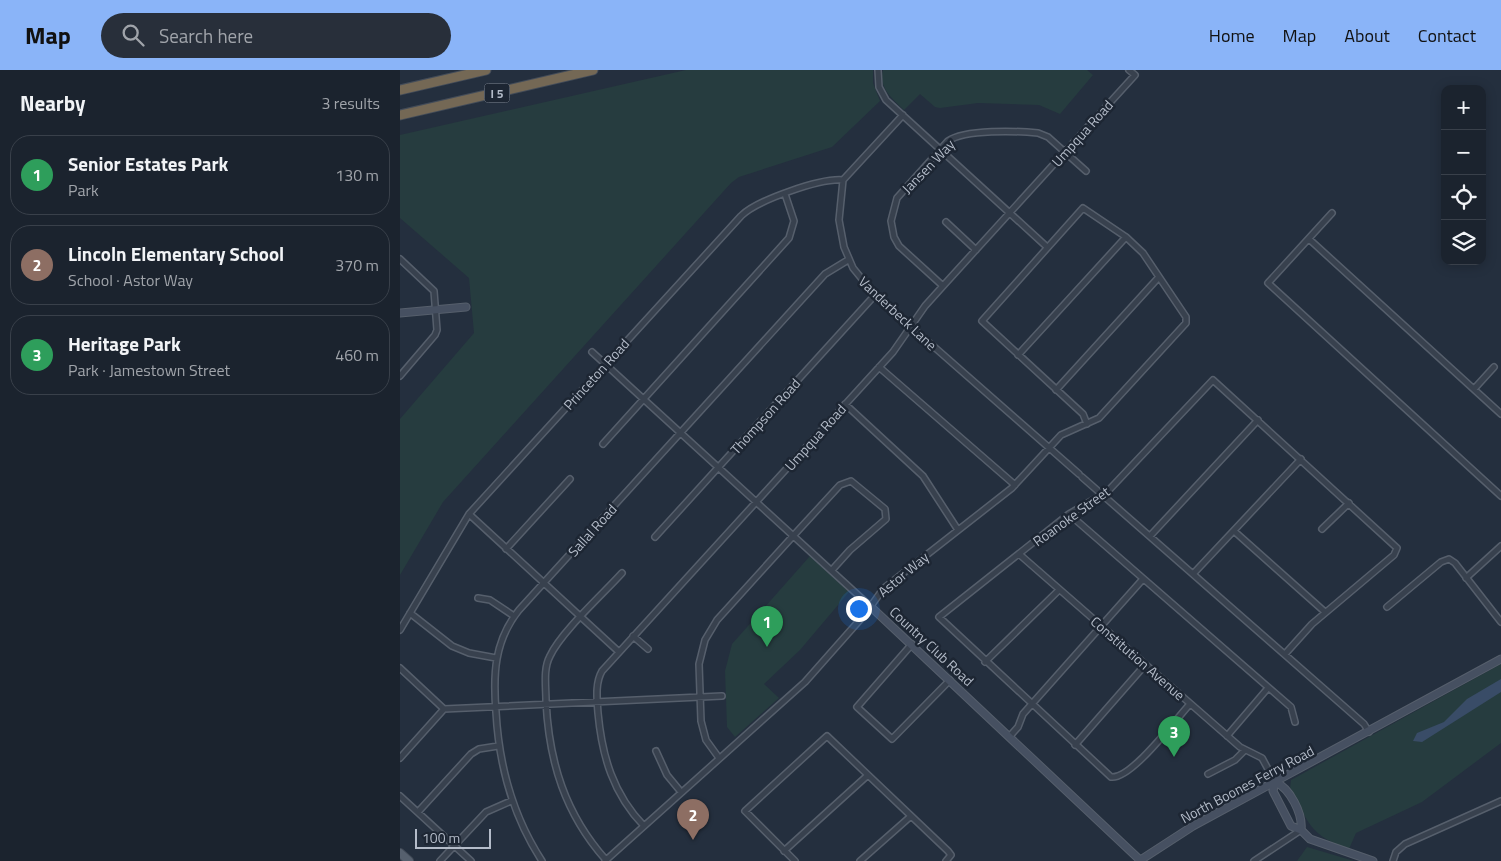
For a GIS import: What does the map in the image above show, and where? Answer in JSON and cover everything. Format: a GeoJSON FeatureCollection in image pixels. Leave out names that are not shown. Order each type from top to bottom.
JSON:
{"type":"FeatureCollection","features":[{"type":"Feature","properties":{"kind":"highway","name":"I 5"},"geometry":{"type":"LineString","coordinates":[[400,90],[486,70]]}},
{"type":"Feature","properties":{"kind":"highway","name":"I 5"},"geometry":{"type":"LineString","coordinates":[[400,115],[594,70]]}},
{"type":"Feature","properties":{"kind":"main road"},"geometry":{"type":"LineString","coordinates":[[400,853],[409,861]]}},
{"type":"Feature","properties":{"kind":"street"},"geometry":{"type":"LineString","coordinates":[[878,70],[877,80],[881,92],[902,115],[1047,247]]}},
{"type":"Feature","properties":{"kind":"street","name":"Umpqua Road"},"geometry":{"type":"LineString","coordinates":[[644,826],[627,806],[608,770],[600,739],[597,702],[600,674],[899,345],[942,286],[1135,75],[1129,70]]}},
{"type":"Feature","properties":{"kind":"street"},"geometry":{"type":"LineString","coordinates":[[843,180],[902,115]]}},
{"type":"Feature","properties":{"kind":"street","name":"Jansen Way"},"geometry":{"type":"LineString","coordinates":[[942,286],[899,246],[894,237],[890,221],[897,198],[940,149],[955,137],[965,133],[1033,132],[1045,135],[1086,171]]}},
{"type":"Feature","properties":{"kind":"street","name":"Princeton Road"},"geometry":{"type":"LineString","coordinates":[[400,630],[469,514],[744,212],[761,202],[785,194],[830,180],[843,180]]}},
{"type":"Feature","properties":{"kind":"street","name":"Vanderbeck Lane"},"geometry":{"type":"LineString","coordinates":[[843,180],[840,227],[848,260],[860,279],[875,295],[1285,654],[1364,724],[1369,732]]}},
{"type":"Feature","properties":{"kind":"street"},"geometry":{"type":"LineString","coordinates":[[603,444],[789,238],[794,230],[794,221],[785,194]]}},
{"type":"Feature","properties":{"kind":"street"},"geometry":{"type":"LineString","coordinates":[[1056,390],[1159,277],[1143,253],[1126,237],[1084,208],[982,320],[1018,355],[1056,390],[1083,414],[1087,424]]}},
{"type":"Feature","properties":{"kind":"street"},"geometry":{"type":"LineString","coordinates":[[1332,213],[1268,283],[1501,496]]}},
{"type":"Feature","properties":{"kind":"street"},"geometry":{"type":"LineString","coordinates":[[946,222],[976,250]]}},
{"type":"Feature","properties":{"kind":"street"},"geometry":{"type":"LineString","coordinates":[[1018,355],[1126,237]]}},
{"type":"Feature","properties":{"kind":"street"},"geometry":{"type":"LineString","coordinates":[[1309,239],[1501,414]]}},
{"type":"Feature","properties":{"kind":"street"},"geometry":{"type":"LineString","coordinates":[[400,259],[434,290],[436,310],[435,335],[400,376]]}},
{"type":"Feature","properties":{"kind":"street","name":"Sallal Road"},"geometry":{"type":"LineString","coordinates":[[542,861],[525,833],[511,801],[498,746],[495,706],[496,658],[502,638],[514,616],[825,274],[848,260]]}},
{"type":"Feature","properties":{"kind":"street","name":"Astor Way"},"geometry":{"type":"LineString","coordinates":[[605,861],[813,674],[888,585],[1015,485],[1061,435],[1103,415],[1188,320],[1159,277]]}},
{"type":"Feature","properties":{"kind":"street","name":"Thompson Road"},"geometry":{"type":"LineString","coordinates":[[655,537],[875,295]]}},
{"type":"Feature","properties":{"kind":"street"},"geometry":{"type":"LineString","coordinates":[[400,313],[466,307]]}},
{"type":"Feature","properties":{"kind":"street","name":"Country Club Road"},"geometry":{"type":"LineString","coordinates":[[592,352],[912,644],[1140,861]]}},
{"type":"Feature","properties":{"kind":"street"},"geometry":{"type":"LineString","coordinates":[[879,366],[1015,485]]}},
{"type":"Feature","properties":{"kind":"street"},"geometry":{"type":"LineString","coordinates":[[1474,389],[1494,367]]}},
{"type":"Feature","properties":{"kind":"street","name":"Roanoke Street"},"geometry":{"type":"LineString","coordinates":[[985,662],[939,617],[1069,514],[1108,491],[1213,380],[1258,420]]}},
{"type":"Feature","properties":{"kind":"street"},"geometry":{"type":"LineString","coordinates":[[845,404],[919,472],[958,530]]}},
{"type":"Feature","properties":{"kind":"street"},"geometry":{"type":"LineString","coordinates":[[1150,536],[1258,420],[1393,543],[1397,550],[1391,558],[1325,612],[1285,654]]}},
{"type":"Feature","properties":{"kind":"street"},"geometry":{"type":"LineString","coordinates":[[1193,574],[1301,459]]}},
{"type":"Feature","properties":{"kind":"street"},"geometry":{"type":"LineString","coordinates":[[506,549],[570,479]]}},
{"type":"Feature","properties":{"kind":"street"},"geometry":{"type":"LineString","coordinates":[[719,758],[704,733],[699,697],[701,654],[712,628],[842,483],[851,481],[857,484],[885,510],[886,519],[850,550],[832,570]]}},
{"type":"Feature","properties":{"kind":"street"},"geometry":{"type":"LineString","coordinates":[[1322,529],[1349,503]]}},
{"type":"Feature","properties":{"kind":"street"},"geometry":{"type":"LineString","coordinates":[[469,514],[619,652]]}},
{"type":"Feature","properties":{"kind":"street"},"geometry":{"type":"LineString","coordinates":[[1069,514],[1291,707],[1296,722]]}},
{"type":"Feature","properties":{"kind":"street"},"geometry":{"type":"LineString","coordinates":[[1234,531],[1325,612]]}},
{"type":"Feature","properties":{"kind":"street"},"geometry":{"type":"LineString","coordinates":[[1466,578],[1501,546]]}},
{"type":"Feature","properties":{"kind":"street","name":"Constitution Avenue"},"geometry":{"type":"LineString","coordinates":[[1019,554],[1227,736],[1245,750],[1262,758],[1276,782]]}},
{"type":"Feature","properties":{"kind":"street"},"geometry":{"type":"LineString","coordinates":[[1387,607],[1441,562],[1449,559],[1501,622]]}},
{"type":"Feature","properties":{"kind":"street"},"geometry":{"type":"LineString","coordinates":[[605,861],[578,824],[561,788],[551,751],[546,704],[546,675],[549,657],[581,617],[622,573]]}},
{"type":"Feature","properties":{"kind":"street"},"geometry":{"type":"LineString","coordinates":[[1010,736],[1032,705],[1143,579]]}},
{"type":"Feature","properties":{"kind":"street"},"geometry":{"type":"LineString","coordinates":[[1059,590],[985,662],[1105,773],[1114,778],[1124,773],[1145,755],[1190,704]]}},
{"type":"Feature","properties":{"kind":"street"},"geometry":{"type":"LineString","coordinates":[[478,598],[490,600],[514,616]]}},
{"type":"Feature","properties":{"kind":"street"},"geometry":{"type":"LineString","coordinates":[[410,613],[452,646],[476,655],[496,658]]}},
{"type":"Feature","properties":{"kind":"street"},"geometry":{"type":"LineString","coordinates":[[633,636],[648,649]]}},
{"type":"Feature","properties":{"kind":"street"},"geometry":{"type":"LineString","coordinates":[[912,644],[857,707],[892,739],[950,680]]}},
{"type":"Feature","properties":{"kind":"street","name":"North Boones Ferry Road"},"geometry":{"type":"LineString","coordinates":[[1140,861],[1193,826],[1501,659]]}},
{"type":"Feature","properties":{"kind":"street"},"geometry":{"type":"LineString","coordinates":[[1075,745],[1145,665]]}},
{"type":"Feature","properties":{"kind":"street"},"geometry":{"type":"LineString","coordinates":[[400,668],[444,709]]}},
{"type":"Feature","properties":{"kind":"street"},"geometry":{"type":"LineString","coordinates":[[1227,736],[1268,688]]}},
{"type":"Feature","properties":{"kind":"street"},"geometry":{"type":"LineString","coordinates":[[400,758],[444,709],[722,696]]}},
{"type":"Feature","properties":{"kind":"street"},"geometry":{"type":"LineString","coordinates":[[795,861],[745,811],[827,736],[951,855],[946,861]]}},
{"type":"Feature","properties":{"kind":"street"},"geometry":{"type":"LineString","coordinates":[[418,812],[471,754],[480,749],[498,746]]}},
{"type":"Feature","properties":{"kind":"street"},"geometry":{"type":"LineString","coordinates":[[1208,774],[1236,760],[1245,750]]}},
{"type":"Feature","properties":{"kind":"street"},"geometry":{"type":"LineString","coordinates":[[656,751],[662,767],[681,792]]}},
{"type":"Feature","properties":{"kind":"street"},"geometry":{"type":"LineString","coordinates":[[784,851],[868,775]]}},
{"type":"Feature","properties":{"kind":"street"},"geometry":{"type":"LineString","coordinates":[[1301,830],[1302,820],[1284,786],[1276,782],[1273,791],[1292,826],[1301,830],[1310,839],[1321,844],[1373,861]]}},
{"type":"Feature","properties":{"kind":"street"},"geometry":{"type":"LineString","coordinates":[[400,796],[471,861]]}},
{"type":"Feature","properties":{"kind":"street"},"geometry":{"type":"LineString","coordinates":[[440,861],[486,812],[511,801]]}},
{"type":"Feature","properties":{"kind":"street"},"geometry":{"type":"LineString","coordinates":[[1393,861],[1398,850],[1405,844],[1501,801]]}},
{"type":"Feature","properties":{"kind":"street"},"geometry":{"type":"LineString","coordinates":[[860,861],[910,816]]}},
{"type":"Feature","properties":{"kind":"street"},"geometry":{"type":"LineString","coordinates":[[1254,861],[1301,830]]}},
{"type":"Feature","properties":{"kind":"green space"},"geometry":{"type":"Polygon","coordinates":[[[686,70],[873,70],[873,83],[880,101],[832,147],[739,177],[731,183],[443,502],[400,575],[400,419],[474,333],[469,278],[400,218],[400,135],[686,70]]]}},
{"type":"Feature","properties":{"kind":"green space"},"geometry":{"type":"Polygon","coordinates":[[[883,70],[1087,70],[1093,75],[1060,114],[1039,105],[978,103],[940,108],[935,107],[920,94],[904,110],[887,93],[883,82],[883,70]]]}},
{"type":"Feature","properties":{"kind":"green space"},"geometry":{"type":"Polygon","coordinates":[[[810,556],[849,592],[800,650],[764,684],[779,698],[735,737],[727,727],[725,671],[732,644],[810,556]]]}},
{"type":"Feature","properties":{"kind":"green space"},"geometry":{"type":"Polygon","coordinates":[[[1501,664],[1501,743],[1422,802],[1356,833],[1349,849],[1326,839],[1306,819],[1290,788],[1291,780],[1501,664]]]}},
{"type":"Feature","properties":{"kind":"green space"},"geometry":{"type":"Polygon","coordinates":[[[1307,847],[1354,861],[1297,861],[1307,847]]]}},
{"type":"Feature","properties":{"kind":"water"},"geometry":{"type":"Polygon","coordinates":[[[1501,679],[1501,692],[1422,742],[1413,741],[1417,733],[1444,722],[1467,699],[1501,679]]]}},
{"type":"Feature","properties":{"kind":"place","name":"Senior Estates Park"},"geometry":{"type":"Point","coordinates":[767,647]}},
{"type":"Feature","properties":{"kind":"place","name":"Heritage Park"},"geometry":{"type":"Point","coordinates":[1174,757]}},
{"type":"Feature","properties":{"kind":"place","name":"Lincoln Elementary School"},"geometry":{"type":"Point","coordinates":[693,840]}}]}
